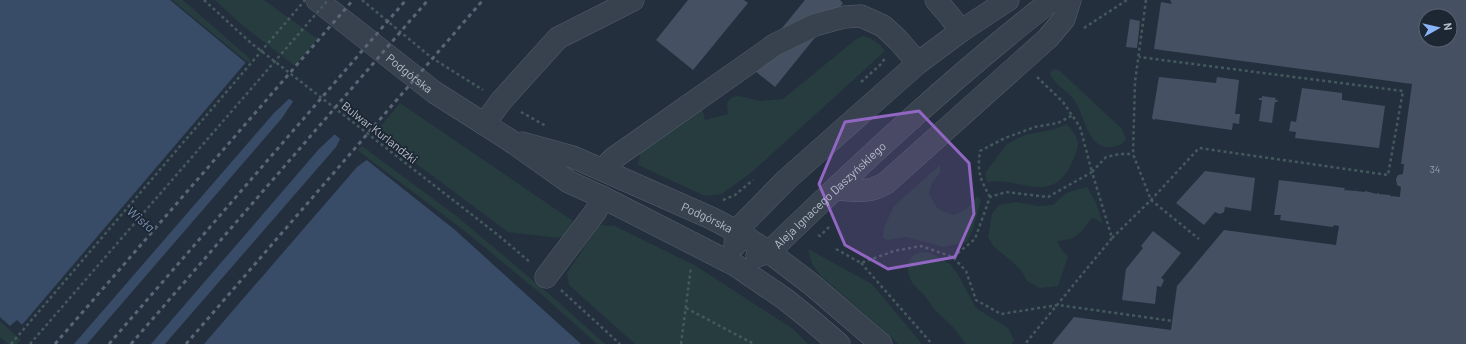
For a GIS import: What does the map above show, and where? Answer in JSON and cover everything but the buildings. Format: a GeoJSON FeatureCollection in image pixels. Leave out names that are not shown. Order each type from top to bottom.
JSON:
{"type":"FeatureCollection","features":[{"type":"Feature","properties":{"kind":"street","name":"Podgórska"},"geometry":{"type":"LineString","coordinates":[[317,0],[434,92],[508,139],[569,182],[602,197],[735,265],[790,303],[839,344]]}},
{"type":"Feature","properties":{"kind":"street"},"geometry":{"type":"LineString","coordinates":[[484,124],[501,101],[558,38],[633,0]]}},
{"type":"Feature","properties":{"kind":"street"},"geometry":{"type":"LineString","coordinates":[[936,0],[960,31]]}},
{"type":"Feature","properties":{"kind":"street"},"geometry":{"type":"LineString","coordinates":[[735,265],[736,230],[786,180],[918,63],[960,31],[1008,0]]}},
{"type":"Feature","properties":{"kind":"street","name":"Aleja Ignacego Daszyńskiego"},"geometry":{"type":"LineString","coordinates":[[735,265],[769,252],[924,106],[1009,34],[1052,0]]}},
{"type":"Feature","properties":{"kind":"street"},"geometry":{"type":"LineString","coordinates":[[835,189],[866,191],[876,189],[886,183],[1022,62],[1060,25],[1064,19],[1070,0]]}},
{"type":"Feature","properties":{"kind":"street"},"geometry":{"type":"LineString","coordinates":[[603,169],[614,158],[776,44],[815,25],[844,17],[861,16],[883,26],[898,40],[918,63]]}},
{"type":"Feature","properties":{"kind":"street","name":"Podgórska"},"geometry":{"type":"LineString","coordinates":[[508,139],[572,157],[603,169],[736,230],[769,252],[817,288],[881,344]]}},
{"type":"Feature","properties":{"kind":"street"},"geometry":{"type":"LineString","coordinates":[[546,277],[596,211],[602,197]]}},
{"type":"Feature","properties":{"kind":"path","name":"Bulwar Kurlandzki"},"geometry":{"type":"LineString","coordinates":[[204,0],[251,43],[498,235],[620,344]]}},
{"type":"Feature","properties":{"kind":"path"},"geometry":{"type":"LineString","coordinates":[[11,344],[305,0]]}},
{"type":"Feature","properties":{"kind":"path"},"geometry":{"type":"LineString","coordinates":[[30,344],[328,0]]}},
{"type":"Feature","properties":{"kind":"path"},"geometry":{"type":"LineString","coordinates":[[362,0],[432,58],[501,101],[551,128]]}},
{"type":"Feature","properties":{"kind":"path"},"geometry":{"type":"LineString","coordinates":[[1082,30],[1127,0]]}},
{"type":"Feature","properties":{"kind":"path"},"geometry":{"type":"LineString","coordinates":[[1146,0],[1135,82],[1133,154],[1151,200],[1200,239]]}},
{"type":"Feature","properties":{"kind":"path"},"geometry":{"type":"LineString","coordinates":[[1025,344],[1112,238],[1151,200],[1199,148],[1388,175],[1403,91],[1139,57]]}},
{"type":"Feature","properties":{"kind":"path"},"geometry":{"type":"LineString","coordinates":[[1022,62],[1064,102],[1080,127],[1112,238]]}},
{"type":"Feature","properties":{"kind":"path"},"geometry":{"type":"LineString","coordinates":[[954,257],[975,239],[990,197],[982,182],[978,166],[980,151],[1005,138],[1035,127],[1058,123],[1072,115]]}},
{"type":"Feature","properties":{"kind":"path"},"geometry":{"type":"LineString","coordinates":[[990,197],[1006,192],[1048,197],[1092,172],[1106,157],[1133,154]]}},
{"type":"Feature","properties":{"kind":"path"},"geometry":{"type":"LineString","coordinates":[[718,203],[735,195],[753,180]]}},
{"type":"Feature","properties":{"kind":"path"},"geometry":{"type":"LineString","coordinates":[[861,263],[894,251],[921,246],[954,257],[966,271],[976,300],[1001,314],[1058,305],[1172,321]]}},
{"type":"Feature","properties":{"kind":"path"},"geometry":{"type":"LineString","coordinates":[[836,249],[861,263],[932,344]]}},
{"type":"Feature","properties":{"kind":"path"},"geometry":{"type":"LineString","coordinates":[[681,344],[692,265]]}},
{"type":"Feature","properties":{"kind":"path"},"geometry":{"type":"LineString","coordinates":[[686,308],[754,344]]}},
{"type":"Feature","properties":{"kind":"highlighted area"},"geometry":{"type":"Polygon","coordinates":[[[919,111],[969,163],[974,214],[955,257],[888,269],[845,245],[819,184],[845,122],[919,111]]]}},
{"type":"Feature","properties":{"kind":"green space"},"geometry":{"type":"Polygon","coordinates":[[[172,0],[183,0],[250,59],[250,64],[172,0]]]}},
{"type":"Feature","properties":{"kind":"green space"},"geometry":{"type":"Polygon","coordinates":[[[215,0],[264,0],[318,39],[295,66],[242,25],[215,0]]]}},
{"type":"Feature","properties":{"kind":"green space"},"geometry":{"type":"Polygon","coordinates":[[[863,36],[876,42],[885,51],[752,172],[722,194],[705,196],[638,165],[642,144],[699,108],[703,112],[705,120],[728,114],[727,104],[733,97],[739,96],[760,101],[783,99],[855,40],[863,36]]]}},
{"type":"Feature","properties":{"kind":"green space"},"geometry":{"type":"Polygon","coordinates":[[[1056,69],[1060,71],[1122,129],[1126,138],[1122,144],[1110,147],[1102,146],[1095,141],[1085,125],[1078,106],[1073,98],[1051,76],[1050,73],[1056,69]]]}},
{"type":"Feature","properties":{"kind":"green space"},"geometry":{"type":"Polygon","coordinates":[[[400,103],[573,221],[565,235],[558,238],[508,232],[375,133],[400,103]]]}},
{"type":"Feature","properties":{"kind":"green space"},"geometry":{"type":"Polygon","coordinates":[[[1067,124],[1074,133],[1078,141],[1078,145],[1073,160],[1065,174],[1056,183],[1036,187],[1000,181],[987,182],[985,173],[1007,144],[1025,135],[1055,129],[1067,124]]]}},
{"type":"Feature","properties":{"kind":"green space"},"geometry":{"type":"Polygon","coordinates":[[[362,146],[459,218],[556,300],[605,344],[597,344],[540,293],[466,232],[357,150],[362,146]]]}},
{"type":"Feature","properties":{"kind":"green space"},"geometry":{"type":"Polygon","coordinates":[[[940,165],[940,173],[932,183],[929,194],[938,209],[954,215],[968,208],[977,196],[981,200],[973,229],[967,242],[943,247],[906,237],[888,240],[883,238],[884,227],[894,206],[940,165]]]}},
{"type":"Feature","properties":{"kind":"green space"},"geometry":{"type":"Polygon","coordinates":[[[1087,187],[1096,203],[1103,224],[1092,218],[1078,235],[1069,239],[1057,241],[1063,252],[1068,256],[1058,286],[1040,288],[1027,281],[1021,270],[994,247],[988,237],[992,214],[999,205],[1017,202],[1038,206],[1053,205],[1066,193],[1087,187]]]}},
{"type":"Feature","properties":{"kind":"green space"},"geometry":{"type":"Polygon","coordinates":[[[599,225],[615,226],[696,266],[793,329],[808,344],[635,344],[569,285],[567,273],[599,225]]]}},
{"type":"Feature","properties":{"kind":"green space"},"geometry":{"type":"Polygon","coordinates":[[[808,249],[872,284],[922,344],[899,344],[821,276],[812,264],[808,249]]]}},
{"type":"Feature","properties":{"kind":"green space"},"geometry":{"type":"Polygon","coordinates":[[[919,252],[931,253],[950,264],[959,276],[976,308],[1008,328],[1014,340],[1012,344],[966,344],[953,327],[934,309],[925,296],[912,283],[908,272],[908,264],[912,256],[919,252]]]}},
{"type":"Feature","properties":{"kind":"green space"},"geometry":{"type":"Polygon","coordinates":[[[0,321],[21,340],[17,344],[8,344],[0,337],[0,321]]]}},
{"type":"Feature","properties":{"kind":"water","name":"Wisła"},"geometry":{"type":"Polygon","coordinates":[[[0,0],[170,0],[286,96],[455,230],[581,344],[27,344],[31,333],[17,320],[10,326],[0,317],[0,0]]]}},
{"type":"Feature","properties":{"kind":"pier"},"geometry":{"type":"Polygon","coordinates":[[[247,61],[291,97],[274,113],[74,344],[24,344],[23,341],[29,334],[21,326],[247,61]]]}},
{"type":"Feature","properties":{"kind":"pier"},"geometry":{"type":"Polygon","coordinates":[[[294,100],[336,133],[319,149],[151,344],[87,344],[282,118],[294,100]]]}},
{"type":"Feature","properties":{"kind":"pier"},"geometry":{"type":"Polygon","coordinates":[[[341,137],[368,159],[357,167],[204,344],[165,344],[336,147],[341,137]]]}},
{"type":"Feature","properties":{"kind":"railway"},"geometry":{"type":"LineString","coordinates":[[55,344],[353,0]]}},
{"type":"Feature","properties":{"kind":"railway"},"geometry":{"type":"LineString","coordinates":[[109,344],[406,0]]}},
{"type":"Feature","properties":{"kind":"railway"},"geometry":{"type":"LineString","coordinates":[[131,344],[428,0]]}},
{"type":"Feature","properties":{"kind":"railway"},"geometry":{"type":"LineString","coordinates":[[186,344],[483,0]]}}]}
